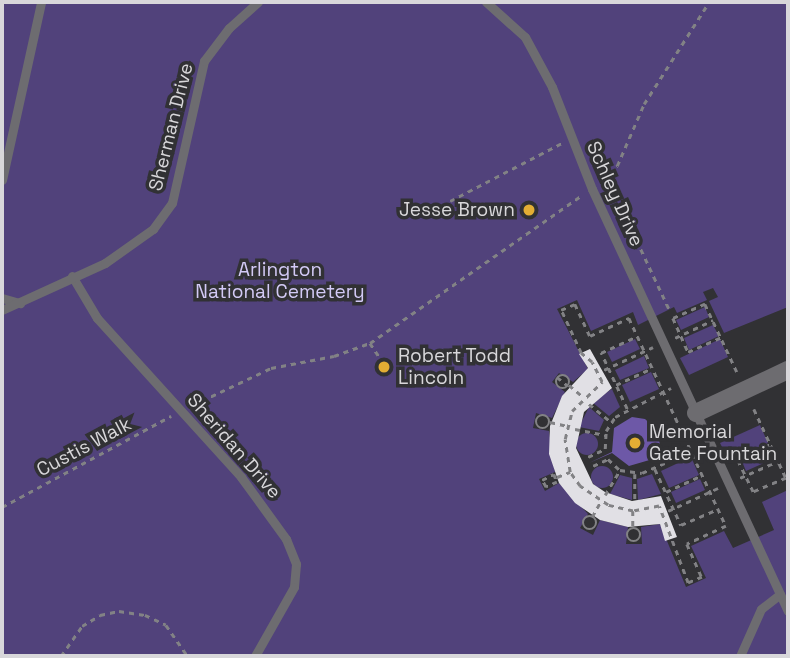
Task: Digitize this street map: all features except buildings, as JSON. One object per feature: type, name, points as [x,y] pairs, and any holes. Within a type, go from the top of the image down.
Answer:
[{"type":"street","points":[[696,413],[788,370]]},
{"type":"lane","points":[[2,175],[41,2]]},
{"type":"lane","name":"Sherman Drive","points":[[2,310],[125,251],[153,229],[172,203],[204,61],[229,28],[258,2]]},
{"type":"lane","name":"Schley Drive","points":[[486,2],[525,37],[536,56],[788,611]]},
{"type":"lane","name":"Sheridan Drive","points":[[72,276],[97,318],[261,501],[295,560],[295,582],[286,607],[255,656]]},
{"type":"lane","points":[[2,298],[21,303]]},
{"type":"lane","points":[[740,656],[761,609],[780,594]]},
{"type":"path","points":[[600,183],[620,161],[650,93],[699,24],[709,2]]},
{"type":"path","points":[[450,201],[564,143]]},
{"type":"path","points":[[607,177],[669,309]]},
{"type":"path","points":[[191,405],[271,368],[334,356],[370,343],[584,193]]},
{"type":"path","points":[[575,304],[590,335],[629,318],[644,351],[726,526],[687,544],[702,576],[688,583],[659,506],[633,511],[601,501],[570,472],[567,426],[582,396],[602,382],[592,362],[581,353],[561,310],[575,304]]},
{"type":"path","points":[[722,337],[688,352],[673,318],[705,304],[722,337],[737,372]]},
{"type":"path","points":[[672,339],[713,320]]},
{"type":"path","points":[[627,409],[606,369],[601,353],[638,336]]},
{"type":"path","points":[[370,343],[382,361]]},
{"type":"path","points":[[606,369],[653,347]]},
{"type":"path","points":[[616,385],[652,368]]},
{"type":"path","points":[[557,377],[582,396]]},
{"type":"path","points":[[588,457],[606,449],[605,435],[611,422],[627,409],[671,388]]},
{"type":"path","points":[[589,404],[611,422]]},
{"type":"path","points":[[754,409],[786,478],[753,492],[737,459],[770,444]]},
{"type":"path","name":"Custis Walk","points":[[2,508],[180,411]]},
{"type":"path","points":[[536,421],[567,426]]},
{"type":"path","points":[[575,429],[605,435]]},
{"type":"path","points":[[593,466],[608,459],[620,470],[635,474],[699,448]]},
{"type":"path","points":[[737,480],[778,461]]},
{"type":"path","points":[[654,468],[681,526],[718,509]]},
{"type":"path","points":[[606,495],[620,470]]},
{"type":"path","points":[[556,478],[570,472]]},
{"type":"path","points":[[635,474],[635,501]]},
{"type":"path","points":[[666,492],[702,475]]},
{"type":"path","points":[[668,511],[718,488]]},
{"type":"path","points":[[587,529],[601,501]]},
{"type":"path","points":[[633,511],[634,541]]},
{"type":"path","points":[[61,656],[72,637],[90,620],[125,611],[166,625],[188,656]]},
{"type":"green space","name":"Arlington National Cemetery","points":[[2,2],[788,2],[788,307],[724,333],[709,301],[718,297],[713,288],[703,292],[707,300],[677,313],[674,307],[638,325],[633,312],[591,331],[577,300],[557,309],[588,369],[573,382],[559,373],[552,382],[565,392],[552,418],[536,413],[533,428],[549,431],[555,472],[539,479],[545,491],[559,483],[588,514],[580,528],[593,535],[600,520],[628,527],[626,544],[642,544],[641,527],[660,524],[686,587],[706,578],[691,546],[724,531],[733,548],[774,530],[762,502],[788,490],[788,656],[2,656]]},
{"type":"green space","points":[[705,307],[709,317],[681,330],[676,320]]},
{"type":"green space","points":[[713,325],[719,336],[689,350],[684,338]]},
{"type":"green space","points":[[635,339],[640,349],[612,362],[607,352]]},
{"type":"green space","points":[[720,339],[728,357],[689,375],[680,358]]},
{"type":"green space","points":[[644,356],[649,368],[620,380],[615,370]]},
{"type":"green space","points":[[651,372],[659,389],[630,402],[622,385]]},
{"type":"green space","points":[[612,389],[620,407],[609,416],[592,402]]},
{"type":"green space","points":[[589,407],[604,420],[599,431],[579,427]]},
{"type":"green space","points":[[760,425],[768,443],[729,461],[720,443]]},
{"type":"green space","points":[[587,433],[595,436],[598,444],[595,452],[587,455],[579,452],[576,444],[579,436]]},
{"type":"green space","points":[[769,446],[775,458],[746,471],[741,459]]},
{"type":"green space","points":[[691,457],[699,475],[669,488],[661,471]]},
{"type":"green space","points":[[602,466],[610,469],[613,477],[610,485],[602,488],[594,485],[591,477],[594,469]]},
{"type":"green space","points":[[652,474],[661,494],[638,500],[637,479]]},
{"type":"green space","points":[[620,475],[632,478],[632,500],[610,494]]},
{"type":"green space","points":[[700,479],[705,490],[676,503],[671,492]]},
{"type":"shaded area","name":"Memorial Gate Fountain","points":[[632,417],[645,419],[657,430],[660,445],[653,459],[629,466],[612,453],[589,463],[612,452],[614,428]]},
{"type":"place","name":"Jesse Brown","points":[[529,210]]},
{"type":"place","name":"Robert Todd Lincoln","points":[[384,367]]},
{"type":"place","name":"Memorial Gate Fountain","points":[[635,443]]}]
